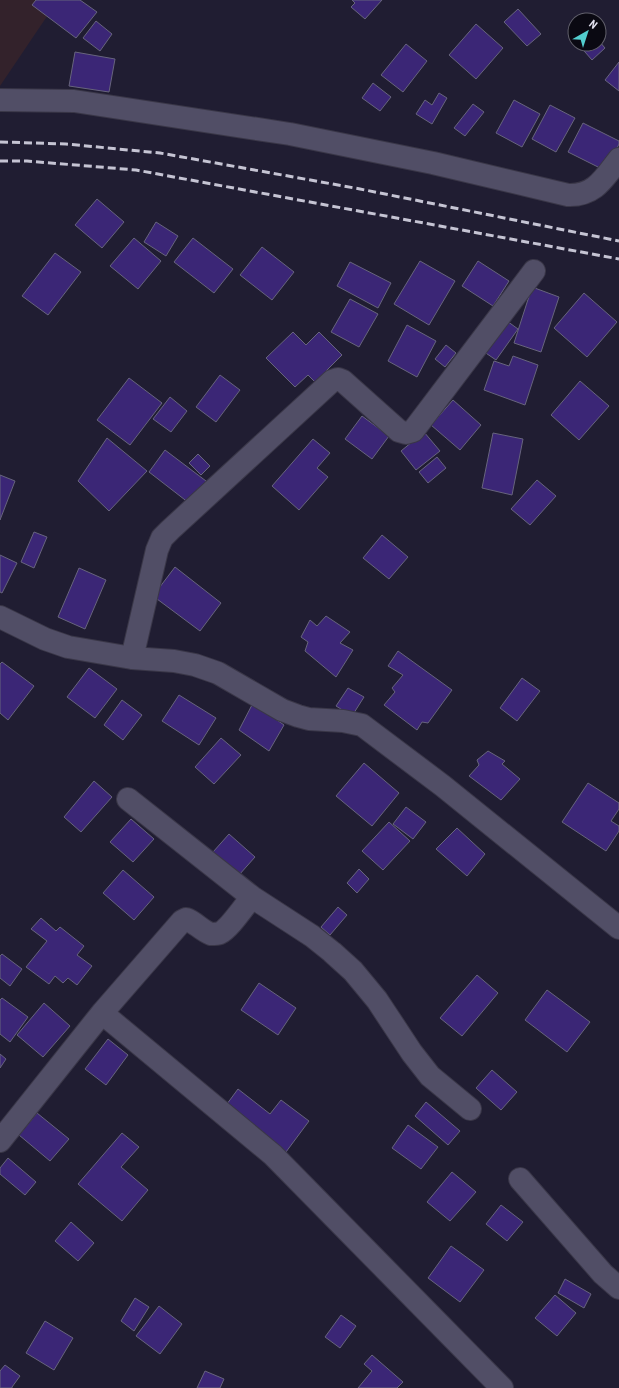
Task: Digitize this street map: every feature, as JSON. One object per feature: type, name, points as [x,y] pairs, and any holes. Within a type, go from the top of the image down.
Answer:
[{"type":"street","points":[[0,100],[74,101],[290,134],[433,163],[568,194],[583,194],[591,191],[597,186],[619,159]]},
{"type":"street","points":[[132,658],[157,550],[162,538],[170,530],[332,381],[338,379],[343,381],[399,431],[406,433],[413,431],[534,271]]},
{"type":"street","points":[[0,617],[45,639],[68,647],[132,658],[174,661],[195,665],[218,673],[282,710],[294,715],[309,719],[343,721],[362,725],[443,786],[619,928]]},
{"type":"street","points":[[128,799],[252,897],[312,936],[353,971],[377,1000],[412,1053],[430,1076],[470,1109]]},
{"type":"street","points":[[0,1142],[102,1013],[182,921],[186,919],[191,921],[210,934],[221,933],[252,897]]},
{"type":"street","points":[[102,1013],[273,1155],[502,1388]]},
{"type":"street","points":[[520,1179],[603,1274],[619,1288]]},
{"type":"shaded area","points":[[0,0],[58,0],[0,86]]},
{"type":"building","points":[[36,0],[80,0],[97,12],[76,38],[32,5]]},
{"type":"building","points":[[352,0],[382,0],[365,19],[351,7],[355,3]]},
{"type":"building","points":[[518,9],[541,34],[527,46],[504,22]]},
{"type":"building","points":[[96,21],[112,34],[100,51],[83,38]]},
{"type":"building","points":[[476,24],[503,48],[476,79],[449,55]]},
{"type":"building","points":[[406,44],[427,61],[403,92],[381,75]]},
{"type":"building","points":[[75,52],[115,59],[109,92],[69,86]]},
{"type":"building","points":[[585,52],[601,52],[592,60]]},
{"type":"building","points":[[619,62],[619,91],[605,80]]},
{"type":"building","points":[[373,83],[391,97],[380,111],[362,98]]},
{"type":"building","points":[[439,93],[447,98],[432,124],[416,114],[425,100],[432,105]]},
{"type":"building","points":[[514,100],[540,114],[522,147],[496,133]]},
{"type":"building","points":[[473,104],[484,112],[465,136],[454,128]]},
{"type":"building","points":[[550,105],[575,118],[556,152],[532,139]]},
{"type":"building","points":[[583,123],[619,141],[606,171],[568,152]]},
{"type":"building","points":[[97,199],[124,222],[102,248],[75,225]]},
{"type":"building","points":[[156,222],[178,236],[166,256],[144,242]]},
{"type":"building","points":[[134,238],[161,261],[138,289],[110,266]]},
{"type":"building","points":[[193,238],[233,269],[214,293],[174,262]]},
{"type":"building","points":[[262,247],[294,272],[272,300],[240,275]]},
{"type":"building","points":[[55,253],[81,272],[48,315],[22,296]]},
{"type":"building","points":[[420,261],[455,281],[429,325],[394,304]]},
{"type":"building","points":[[478,261],[509,281],[493,306],[462,286]]},
{"type":"building","points":[[350,262],[391,283],[378,308],[337,286]]},
{"type":"building","points":[[532,287],[559,297],[541,352],[514,343]]},
{"type":"building","points":[[584,293],[617,322],[587,357],[554,328]]},
{"type":"building","points":[[350,299],[378,314],[359,347],[331,332]]},
{"type":"building","points":[[500,316],[518,329],[496,360],[477,347]]},
{"type":"building","points":[[407,325],[436,341],[417,377],[388,361]]},
{"type":"building","points":[[293,332],[306,345],[319,332],[342,355],[315,382],[308,375],[295,387],[266,358]]},
{"type":"building","points":[[446,345],[456,353],[445,367],[435,359]]},
{"type":"building","points":[[513,356],[538,365],[525,405],[484,390],[494,361],[509,366]]},
{"type":"building","points":[[220,375],[240,390],[216,422],[196,407]]},
{"type":"building","points":[[129,378],[162,403],[130,445],[97,420]]},
{"type":"building","points":[[580,381],[609,406],[579,440],[551,415]]},
{"type":"building","points":[[170,397],[187,411],[171,432],[153,419]]},
{"type":"building","points":[[453,400],[481,425],[460,450],[431,425]]},
{"type":"building","points":[[362,416],[389,436],[372,459],[345,439]]},
{"type":"building","points":[[424,432],[440,451],[416,470],[401,451]]},
{"type":"building","points":[[493,433],[523,439],[512,495],[482,488]]},
{"type":"building","points":[[107,438],[147,471],[109,511],[78,481]]},
{"type":"building","points":[[313,439],[330,453],[317,468],[328,477],[299,510],[272,486]]},
{"type":"building","points":[[165,450],[206,481],[189,503],[149,472]]},
{"type":"building","points":[[198,454],[210,466],[201,475],[189,463]]},
{"type":"building","points":[[437,457],[446,468],[428,483],[419,472]]},
{"type":"building","points":[[0,475],[15,481],[0,520]]},
{"type":"building","points":[[537,480],[556,496],[530,525],[511,509]]},
{"type":"building","points":[[34,532],[47,537],[34,568],[21,562]]},
{"type":"building","points":[[382,535],[408,557],[389,579],[363,558]]},
{"type":"building","points":[[0,555],[17,563],[2,593],[0,592]]},
{"type":"building","points":[[175,567],[221,603],[200,631],[153,596]]},
{"type":"building","points":[[79,568],[106,580],[85,629],[58,617]]},
{"type":"building","points":[[326,616],[350,632],[340,643],[353,650],[336,677],[305,651],[308,642],[301,637],[310,620],[317,626]]},
{"type":"building","points":[[398,651],[452,690],[428,723],[422,722],[417,730],[384,705],[395,692],[392,688],[403,675],[388,666]]},
{"type":"building","points":[[2,662],[34,686],[8,720],[0,713],[0,664]]},
{"type":"building","points":[[89,668],[117,689],[95,718],[67,697]]},
{"type":"building","points":[[522,678],[540,691],[517,721],[500,708]]},
{"type":"building","points":[[348,688],[364,697],[352,716],[336,706]]},
{"type":"building","points":[[179,695],[216,718],[199,745],[162,721]]},
{"type":"building","points":[[122,700],[142,715],[123,740],[104,725]]},
{"type":"building","points":[[253,703],[284,725],[269,751],[239,730]]},
{"type":"building","points":[[221,738],[241,755],[214,784],[195,767]]},
{"type":"building","points":[[488,751],[505,761],[502,764],[520,779],[501,800],[469,776],[479,765],[477,760]]},
{"type":"building","points":[[364,763],[399,793],[372,826],[336,796]]},
{"type":"building","points":[[94,781],[112,797],[81,832],[64,817]]},
{"type":"building","points":[[588,783],[619,803],[619,809],[611,821],[619,826],[619,831],[606,851],[562,822]]},
{"type":"building","points":[[406,807],[426,822],[413,839],[393,824]]},
{"type":"building","points":[[131,819],[154,839],[133,862],[110,842]]},
{"type":"building","points":[[389,822],[410,841],[383,870],[362,851]]},
{"type":"building","points":[[457,828],[485,854],[467,876],[436,849]]},
{"type":"building","points":[[229,834],[255,857],[239,875],[213,852]]},
{"type":"building","points":[[359,869],[369,879],[357,893],[347,883]]},
{"type":"building","points":[[123,870],[154,897],[134,920],[103,893]]},
{"type":"building","points":[[338,907],[347,915],[330,935],[321,927]]},
{"type":"building","points":[[41,918],[56,931],[60,927],[84,946],[77,955],[92,966],[77,985],[68,978],[63,983],[55,976],[49,984],[26,967],[47,941],[31,929]]},
{"type":"building","points":[[2,954],[22,969],[10,986],[0,978],[0,956]]},
{"type":"building","points":[[477,975],[498,993],[462,1036],[440,1018]]},
{"type":"building","points":[[259,983],[296,1008],[278,1035],[241,1010]]},
{"type":"building","points":[[547,990],[590,1022],[567,1052],[525,1020]]},
{"type":"building","points":[[2,998],[28,1017],[10,1042],[0,1034],[0,1000]]},
{"type":"building","points":[[44,1003],[70,1026],[43,1057],[17,1035]]},
{"type":"building","points":[[108,1039],[128,1055],[106,1085],[85,1069]]},
{"type":"building","points":[[0,1054],[6,1059],[0,1068]]},
{"type":"building","points":[[492,1070],[517,1092],[501,1110],[476,1088]]},
{"type":"building","points":[[238,1089],[270,1114],[281,1100],[309,1121],[283,1156],[224,1108]]},
{"type":"building","points":[[426,1102],[460,1131],[448,1145],[415,1116]]},
{"type":"building","points":[[37,1113],[69,1139],[50,1161],[19,1135]]},
{"type":"building","points":[[408,1125],[438,1147],[421,1169],[392,1148]]},
{"type":"building","points":[[122,1133],[139,1147],[121,1167],[148,1190],[122,1221],[78,1184]]},
{"type":"building","points":[[8,1158],[36,1182],[25,1195],[0,1174],[0,1168]]},
{"type":"building","points":[[452,1172],[476,1192],[450,1221],[427,1202]]},
{"type":"building","points":[[501,1205],[523,1222],[507,1241],[486,1224]]},
{"type":"building","points":[[71,1222],[94,1243],[78,1261],[55,1241]]},
{"type":"building","points":[[451,1246],[484,1270],[460,1302],[428,1278]]},
{"type":"building","points":[[565,1279],[591,1294],[584,1308],[558,1293]]},
{"type":"building","points":[[555,1295],[576,1313],[557,1336],[535,1318]]},
{"type":"building","points":[[135,1298],[149,1307],[134,1331],[121,1321]]},
{"type":"building","points":[[159,1306],[182,1324],[160,1354],[136,1336]]},
{"type":"building","points":[[341,1315],[356,1326],[340,1348],[325,1337]]},
{"type":"building","points":[[45,1321],[73,1338],[54,1370],[26,1353]]},
{"type":"building","points":[[372,1355],[403,1382],[397,1388],[358,1388],[372,1371],[364,1364]]},
{"type":"building","points":[[5,1365],[20,1376],[12,1388],[0,1388],[0,1371]]},
{"type":"building","points":[[205,1371],[224,1379],[220,1388],[197,1388]]},
{"type":"railway","points":[[0,142],[66,144],[160,153],[360,189],[619,241]]},
{"type":"railway","points":[[0,161],[27,161],[136,170],[619,259]]}]
